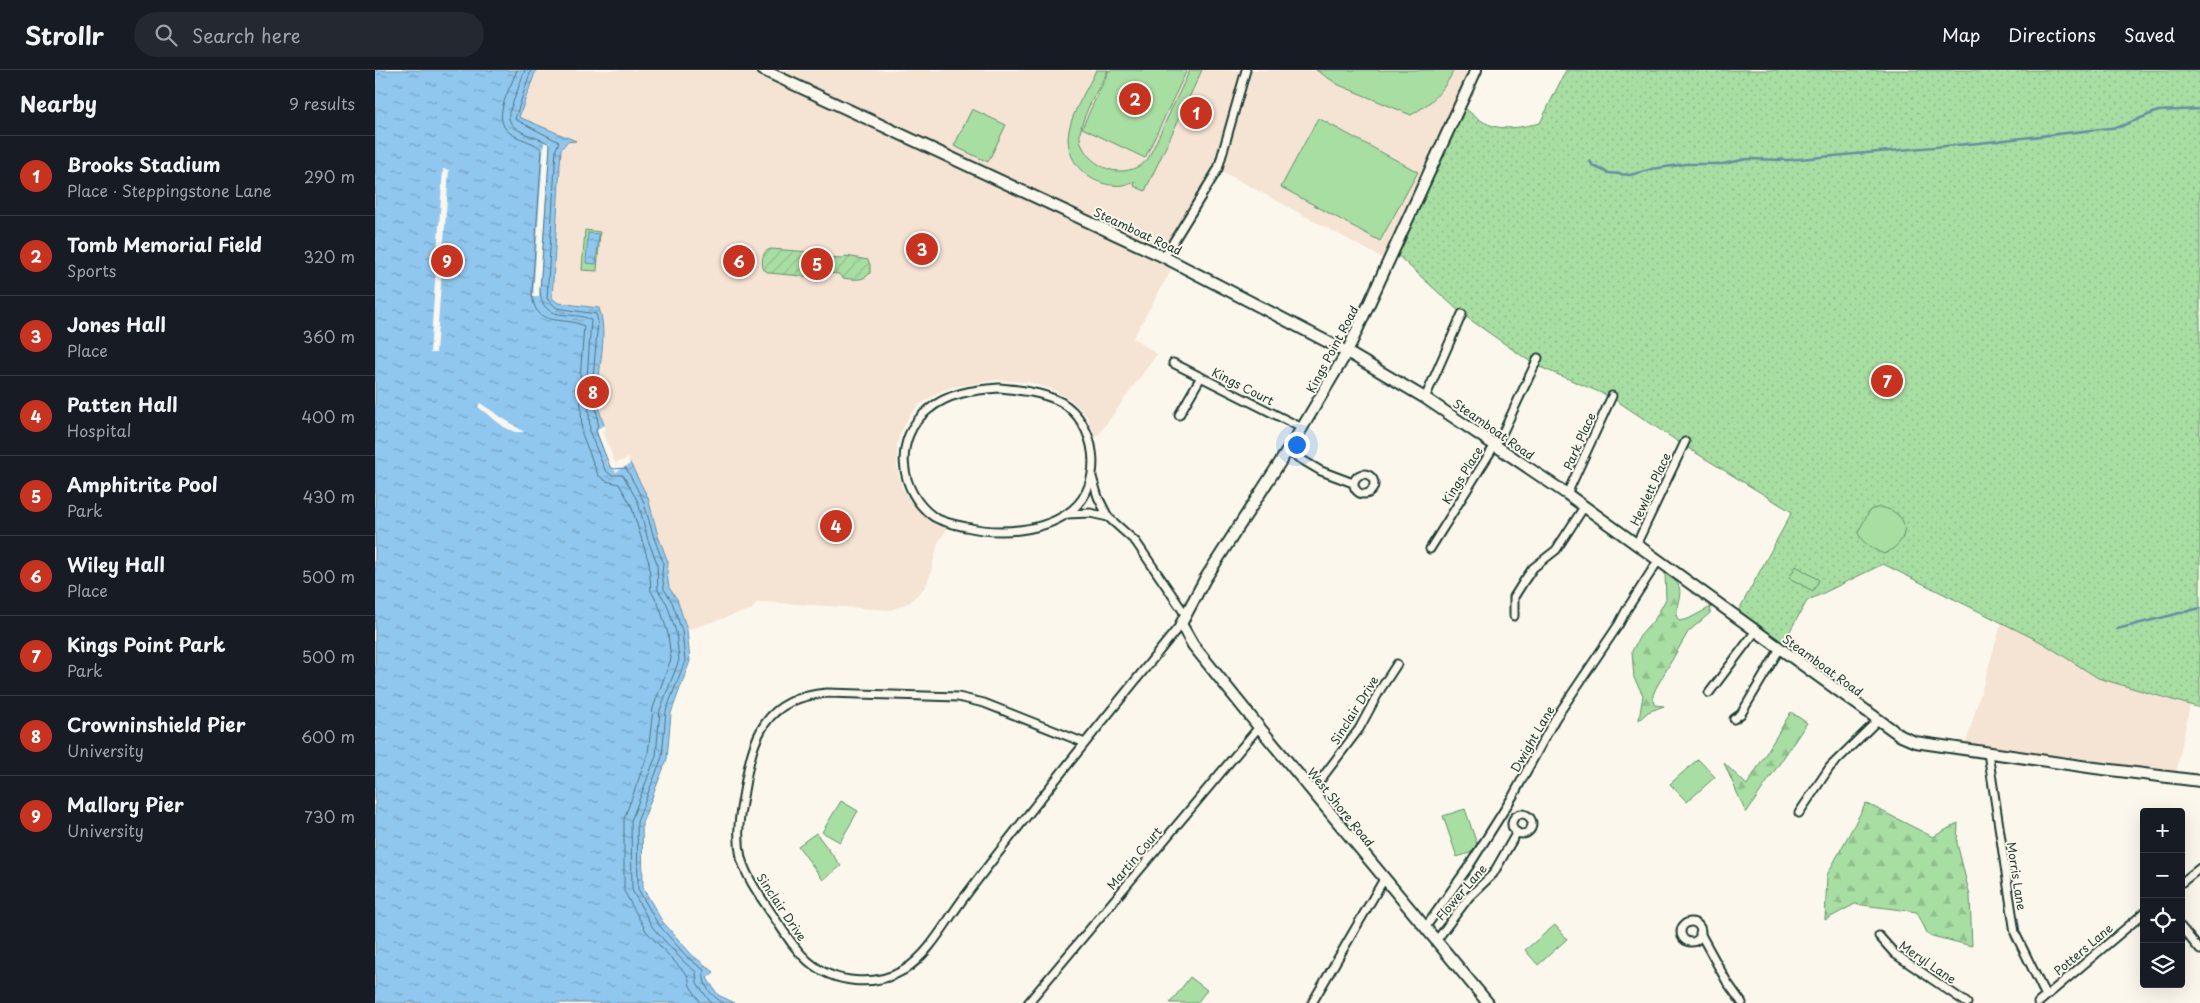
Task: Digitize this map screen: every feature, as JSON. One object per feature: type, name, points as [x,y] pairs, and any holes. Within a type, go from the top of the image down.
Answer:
[{"type":"street","name":"Steamboat Road","points":[[763,70],[1164,257],[1347,352],[1425,398],[1495,444],[1901,736],[1915,742],[1987,753],[2200,781]]},
{"type":"street","points":[[1164,257],[1218,169],[1246,70]]},
{"type":"street","name":"Kings Point Road","points":[[1183,619],[1347,352],[1476,70]]},
{"type":"street","points":[[1425,398],[1463,314]]},
{"type":"street","name":"Kings Place","points":[[1430,549],[1495,444],[1538,358]]},
{"type":"street","name":"Kings Court","points":[[1173,363],[1302,428]]},
{"type":"street","points":[[1179,415],[1201,377]]},
{"type":"street","points":[[1092,477],[1074,508],[1045,524],[1005,530],[967,528],[935,517],[921,505],[912,492],[904,469],[904,449],[916,420],[939,402],[969,391],[999,388],[1041,394],[1066,406],[1081,420],[1088,434],[1092,449],[1092,477],[1098,497],[1108,517],[1136,542],[1183,619]]},
{"type":"street","name":"Park Place","points":[[1567,494],[1612,396]]},
{"type":"street","name":"Hewlett Place","points":[[1636,545],[1685,442]]},
{"type":"street","points":[[1287,451],[1326,473],[1353,483]]},
{"type":"street","points":[[1514,616],[1514,597],[1520,587],[1533,568],[1556,550],[1584,507]]},
{"type":"street","points":[[1066,514],[1090,513],[1108,517]]},
{"type":"street","name":"Dwight Lane","points":[[1425,928],[1469,866],[1513,796],[1555,720],[1619,624],[1658,561]]},
{"type":"street","name":"West Shore Road","points":[[1183,619],[1193,645],[1488,1003]]},
{"type":"street","name":"Sinclair Drive","points":[[1085,743],[984,703],[958,697],[827,693],[811,694],[794,700],[779,708],[768,720],[755,740],[749,758],[738,820],[739,846],[746,872],[753,887],[792,943],[810,963],[833,976],[849,980],[885,978],[904,970],[929,946],[999,851],[1085,743],[1183,619]]},
{"type":"street","points":[[1709,692],[1755,632]]},
{"type":"street","points":[[1734,719],[1741,714],[1779,650]]},
{"type":"street","name":"Sinclair Drive","points":[[1312,791],[1359,729],[1380,690],[1397,664]]},
{"type":"street","points":[[1799,813],[1830,767],[1878,720]]},
{"type":"street","name":"Martin Court","points":[[1028,1003],[1259,727]]},
{"type":"street","name":"Morris Lane","points":[[1987,753],[2015,933],[2046,996]]},
{"type":"street","name":"Flower Lane","points":[[1436,941],[1469,897],[1493,874],[1517,832]]},
{"type":"street","points":[[2185,880],[2200,868]]},
{"type":"street","points":[[1312,1003],[1384,879]]},
{"type":"street","name":"Potters Lane","points":[[2038,1003],[2140,916]]},
{"type":"street","points":[[2185,932],[2200,950]]},
{"type":"street","points":[[1700,933],[1727,982],[1742,1003]]},
{"type":"street","name":"Meryl Lane","points":[[1879,936],[1895,954],[1967,1003]]},
{"type":"shaded area","points":[[536,70],[1476,70],[1390,262],[1218,169],[1164,257],[1171,270],[1133,338],[1157,354],[1096,438],[1087,416],[1071,400],[1052,389],[1028,382],[996,380],[953,387],[939,392],[919,405],[910,414],[897,445],[897,469],[902,487],[912,504],[924,517],[947,529],[938,543],[925,587],[910,602],[891,610],[756,603],[752,609],[687,630],[677,599],[669,588],[668,562],[629,461],[614,465],[449,161],[526,102]]},
{"type":"shaded area","points":[[2002,622],[2043,643],[2098,678],[2190,705],[2175,778],[1964,749]]},
{"type":"green space","points":[[1096,70],[1108,70],[1084,117],[1080,140],[1087,154],[1099,165],[1121,171],[1136,168],[1148,159],[1190,70],[1202,70],[1145,191],[1134,186],[1135,182],[1109,185],[1096,181],[1085,174],[1077,165],[1071,153],[1068,140],[1072,119]]},
{"type":"green space","points":[[1109,70],[1187,70],[1145,158],[1082,128]]},
{"type":"green space","points":[[1316,70],[1454,70],[1436,96],[1411,115],[1339,85]]},
{"type":"green space","points":[[1566,70],[2200,70],[2200,708],[2098,678],[2043,643],[1883,564],[1807,601],[1779,650],[1735,617],[1792,512],[1683,445],[1611,397],[1535,365],[1462,314],[1394,252],[1461,104],[1480,120],[1498,127],[1507,128],[1540,123]]},
{"type":"green space","points":[[972,109],[1006,125],[988,162],[954,146]]},
{"type":"green space","points":[[1318,118],[1418,172],[1380,241],[1281,187]]},
{"type":"green space","points":[[585,230],[600,232],[597,271],[582,270]]},
{"type":"green space","points":[[771,249],[824,253],[829,258],[841,259],[846,256],[868,260],[870,273],[864,278],[857,279],[842,278],[839,274],[828,273],[823,278],[769,273],[763,269],[762,260],[765,252]]},
{"type":"green space","points":[[1880,507],[1891,510],[1898,515],[1903,521],[1905,528],[1900,542],[1884,554],[1865,543],[1858,532],[1870,510]]},
{"type":"green space","points":[[1796,566],[1819,580],[1813,591],[1789,578]]},
{"type":"green space","points":[[1665,573],[1679,587],[1676,615],[1679,621],[1688,619],[1711,607],[1710,613],[1688,632],[1656,688],[1653,695],[1654,705],[1664,706],[1648,712],[1639,720],[1643,695],[1634,678],[1632,651],[1640,636],[1655,619],[1666,599]]},
{"type":"green space","points":[[1791,712],[1807,723],[1746,813],[1724,763],[1747,785]]},
{"type":"green space","points":[[1698,759],[1715,777],[1687,802],[1670,784]]},
{"type":"green space","points":[[841,801],[858,811],[840,842],[822,832]]},
{"type":"green space","points":[[1866,803],[1933,837],[1958,823],[1957,843],[1970,896],[1972,946],[1928,935],[1917,912],[1855,904],[1825,920],[1827,875]]},
{"type":"green space","points":[[1465,809],[1479,850],[1457,857],[1443,816]]},
{"type":"green space","points":[[816,833],[841,866],[823,880],[798,846]]},
{"type":"green space","points":[[1555,925],[1567,939],[1538,965],[1525,950]]},
{"type":"green space","points":[[1190,977],[1207,990],[1197,1003],[1170,1003]]},
{"type":"water","points":[[375,70],[536,70],[519,117],[576,141],[567,142],[561,149],[552,298],[558,303],[599,308],[603,337],[598,398],[605,427],[601,429],[614,464],[629,461],[648,498],[658,536],[668,562],[669,588],[677,599],[687,630],[690,661],[671,713],[667,759],[642,823],[643,888],[662,921],[692,955],[714,972],[707,978],[718,995],[735,1003],[375,1003]]},
{"type":"water","points":[[588,233],[599,234],[596,264],[586,263]]},
{"type":"pier","points":[[544,142],[550,143],[539,297],[533,297]]},
{"type":"pier","points":[[443,169],[449,170],[436,353],[430,353]]},
{"type":"pier","points":[[480,403],[524,432],[515,432],[504,427],[478,407]]},
{"type":"pier","points":[[605,425],[606,429],[603,431],[615,463],[629,458],[630,464],[616,472],[608,465],[598,435],[597,429]]},
{"type":"waterway","points":[[1590,161],[1593,166],[1609,173],[1630,175],[1652,169],[1686,164],[1723,164],[1747,159],[1788,160],[1979,143],[2119,127],[2158,111],[2200,109]]},
{"type":"waterway","points":[[2117,629],[2200,608]]},
{"type":"place","name":"Tomb Memorial Field","points":[[1135,99]]},
{"type":"place","name":"Brooks Stadium","points":[[1196,113]]},
{"type":"place","name":"Jones Hall","points":[[922,249]]},
{"type":"place","name":"Mallory Pier","points":[[447,261]]},
{"type":"place","name":"Wiley Hall","points":[[739,261]]},
{"type":"place","name":"Amphitrite Pool","points":[[817,264]]},
{"type":"place","name":"Kings Point Park","points":[[1887,381]]},
{"type":"place","name":"Crowninshield Pier","points":[[593,392]]},
{"type":"place","name":"Patten Hall","points":[[836,526]]}]
